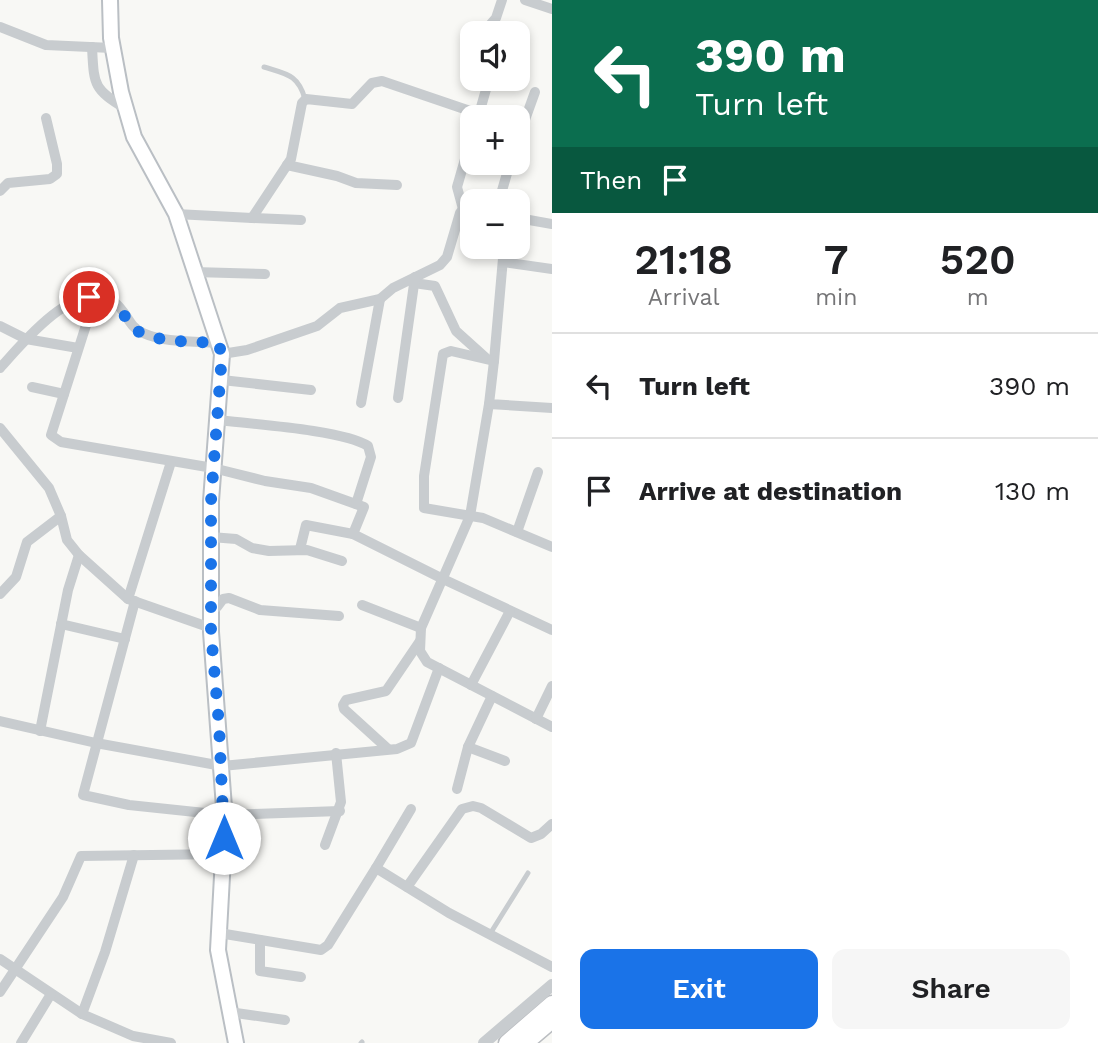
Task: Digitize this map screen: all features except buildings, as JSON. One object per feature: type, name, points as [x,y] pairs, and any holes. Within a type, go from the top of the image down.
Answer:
[{"type":"highway","points":[[507,1043],[552,1004]]},
{"type":"highway","points":[[525,1043],[552,1020]]},
{"type":"main road","points":[[110,0],[112,48],[134,137],[176,214],[220,349],[222,380],[213,468],[211,537],[211,628],[224,815],[218,950],[236,1043]]},
{"type":"street","points":[[493,21],[502,0]]},
{"type":"street","points":[[525,0],[552,9]]},
{"type":"street","points":[[0,27],[46,46],[112,48]]},
{"type":"street","points":[[92,47],[93,78],[96,86],[108,98],[126,109]]},
{"type":"street","points":[[252,218],[295,148],[302,103],[305,99],[352,104],[372,83],[382,81],[460,109]]},
{"type":"street","points":[[530,106],[535,92]]},
{"type":"street","points":[[0,191],[8,183],[50,179],[57,174],[46,118]]},
{"type":"street","points":[[287,165],[356,183],[397,184]]},
{"type":"street","points":[[460,175],[457,187],[460,193]]},
{"type":"street","points":[[176,214],[301,220]]},
{"type":"street","points":[[530,220],[552,224]]},
{"type":"street","points":[[0,368],[26,339],[59,309],[89,297],[112,301],[123,310],[133,328],[141,333],[220,349],[247,350],[317,326],[340,307],[380,299],[393,288],[414,280],[440,265],[447,257],[460,228]]},
{"type":"street","points":[[388,749],[344,709],[343,705],[346,700],[388,689],[421,634],[470,516],[489,404],[490,360],[503,259]]},
{"type":"street","points":[[503,262],[552,270]]},
{"type":"street","points":[[194,272],[265,274]]},
{"type":"street","points":[[414,280],[435,286],[456,331],[490,360]]},
{"type":"street","points":[[398,398],[414,280]]},
{"type":"street","points":[[360,403],[380,299]]},
{"type":"street","points":[[88,320],[51,435],[57,440],[311,488],[364,507],[353,534]]},
{"type":"street","points":[[0,326],[26,339],[78,348]]},
{"type":"street","points":[[490,360],[451,351],[441,357],[424,476],[424,508],[483,518],[552,547]]},
{"type":"street","points":[[222,380],[311,390]]},
{"type":"street","points":[[32,387],[64,394]]},
{"type":"street","points":[[489,404],[552,408]]},
{"type":"street","points":[[218,420],[362,442],[368,446],[371,457],[356,504]]},
{"type":"street","points":[[0,428],[49,488],[61,516],[67,540],[79,555],[132,600],[211,628]]},
{"type":"street","points":[[171,462],[132,600],[125,639],[83,795],[128,806],[224,815],[340,811]]},
{"type":"street","points":[[517,532],[538,472]]},
{"type":"street","points":[[0,594],[16,577],[27,542],[61,516]]},
{"type":"street","points":[[300,549],[306,525],[353,534],[552,630]]},
{"type":"street","points":[[211,537],[236,539],[252,548],[269,551],[300,549],[342,561]]},
{"type":"street","points":[[40,731],[68,590],[79,555]]},
{"type":"street","points":[[211,608],[218,606],[224,598],[229,598],[260,610],[339,616]]},
{"type":"street","points":[[362,605],[421,634]]},
{"type":"street","points":[[471,685],[510,611]]},
{"type":"street","points":[[61,624],[125,639]]},
{"type":"street","points":[[421,634],[420,651],[423,659],[552,727]]},
{"type":"street","points":[[0,722],[222,766],[388,749],[411,743],[439,668]]},
{"type":"street","points":[[536,719],[552,685]]},
{"type":"street","points":[[457,789],[468,747],[492,696]]},
{"type":"street","points":[[468,747],[505,761]]},
{"type":"street","points":[[325,845],[340,811],[342,791],[337,753]]},
{"type":"street","points":[[407,887],[461,809],[473,806],[481,808],[527,837],[536,837],[552,824]]},
{"type":"street","points":[[219,933],[321,950],[325,948],[411,810]]},
{"type":"street","points":[[0,992],[63,897],[81,856],[223,854]]},
{"type":"street","points":[[82,1014],[105,953],[134,855]]},
{"type":"street","points":[[376,868],[552,967]]},
{"type":"street","points":[[260,940],[260,971],[301,977]]},
{"type":"street","points":[[0,959],[82,1014],[132,1040],[171,1043]]},
{"type":"street","points":[[484,1043],[552,985]]},
{"type":"street","points":[[21,1043],[51,994]]},
{"type":"street","points":[[229,1012],[285,1020]]},
{"type":"lane","points":[[264,67],[290,75],[301,85],[305,99]]},
{"type":"lane","points":[[490,934],[528,873]]},
{"type":"route","points":[[89,297],[112,301],[123,310],[133,328],[141,333],[159,338],[218,343],[222,354],[211,501],[211,632],[219,725],[224,838]]}]
